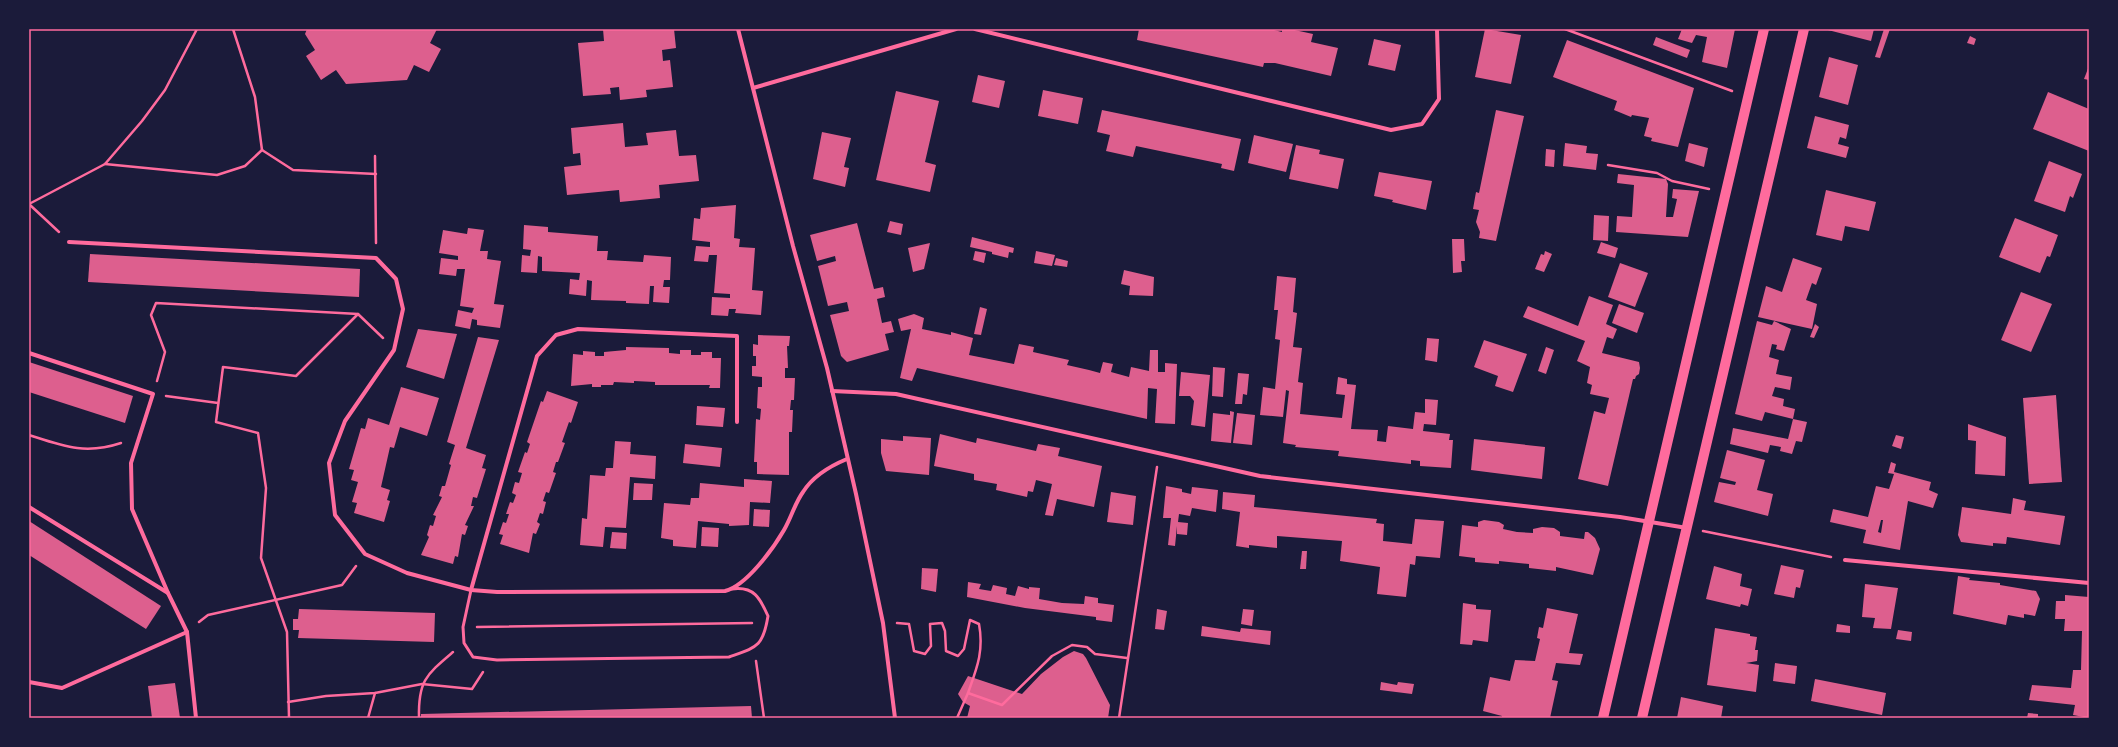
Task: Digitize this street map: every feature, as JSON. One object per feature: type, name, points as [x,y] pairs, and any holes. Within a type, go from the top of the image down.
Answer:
[{"type":"main road","points":[[1603,718],[1764,29]]},
{"type":"main road","points":[[1642,718],[1804,29]]},
{"type":"street","points":[[738,29],[793,246],[827,368],[883,623],[895,718]]},
{"type":"street","points":[[753,88],[956,29]]},
{"type":"street","points":[[975,29],[1391,130],[1422,124],[1439,99],[1437,29]]},
{"type":"street","points":[[69,242],[376,258],[396,279],[403,309],[394,350],[345,421],[328,463],[335,515],[365,554],[408,573],[471,590],[497,592],[718,591],[732,589],[754,570],[784,531],[803,492],[820,474],[834,464],[847,459]]},
{"type":"street","points":[[471,590],[536,356],[556,335],[578,329],[737,336],[737,422]]},
{"type":"street","points":[[29,353],[153,394],[132,463],[132,509],[168,593],[187,632],[196,718]]},
{"type":"street","points":[[832,391],[896,394],[1260,476],[1649,521],[1687,528]]},
{"type":"street","points":[[29,507],[168,593]]},
{"type":"street","points":[[1845,560],[2089,584]]},
{"type":"street","points":[[29,682],[62,688],[187,632]]},
{"type":"lane","points":[[471,590],[463,627],[464,643],[473,657],[490,660],[729,657],[754,649],[766,634],[768,616],[754,592],[742,588],[732,589]]},
{"type":"path","points":[[69,242],[30,205],[105,164],[142,121],[165,90],[197,29]]},
{"type":"path","points":[[233,29],[255,97],[262,150]]},
{"type":"path","points":[[1565,29],[1748,97]]},
{"type":"path","points":[[105,164],[217,175],[245,166],[262,150]]},
{"type":"path","points":[[262,150],[294,170],[376,174]]},
{"type":"path","points":[[375,156],[376,258]]},
{"type":"path","points":[[1608,166],[1657,173],[1672,181],[1726,192]]},
{"type":"path","points":[[218,403],[153,394],[165,352],[151,315],[156,303],[358,314],[394,350]]},
{"type":"path","points":[[288,718],[287,632],[274,600],[261,558],[266,488],[258,433],[216,422],[223,367],[296,376],[358,314]]},
{"type":"path","points":[[29,435],[70,449],[104,449],[140,437]]},
{"type":"path","points":[[1119,718],[1159,454]]},
{"type":"path","points":[[1687,528],[1845,560]]},
{"type":"path","points":[[187,632],[208,615],[342,585],[365,554]]},
{"type":"path","points":[[883,623],[910,624],[914,651],[926,654],[931,646],[930,624],[942,623],[945,631],[946,651],[958,656],[964,649],[970,620],[979,624],[982,640],[980,660],[957,718]]},
{"type":"path","points":[[463,627],[767,622]]},
{"type":"path","points":[[419,718],[418,700],[422,684],[439,664],[464,643]]},
{"type":"path","points":[[968,693],[1002,705],[1052,656],[1072,645],[1087,647],[1095,654],[1127,658]]},
{"type":"path","points":[[754,649],[764,718]]},
{"type":"path","points":[[288,702],[326,696],[375,693],[422,684],[472,689],[490,660]]},
{"type":"path","points":[[368,718],[375,693]]},
{"type":"building","points":[[307,29],[437,29],[430,43],[441,49],[429,72],[414,65],[407,80],[346,84],[336,70],[321,80],[306,56],[315,50],[305,34]]},
{"type":"building","points":[[603,29],[674,29],[676,48],[662,50],[663,61],[670,60],[673,87],[646,90],[647,97],[620,100],[619,87],[610,88],[611,94],[583,96],[578,43],[604,41]]},
{"type":"building","points":[[1139,29],[1270,29],[1282,32],[1282,29],[1290,29],[1313,34],[1311,42],[1338,48],[1331,76],[1275,63],[1264,63],[1263,67],[1137,40]]},
{"type":"building","points":[[1485,29],[1521,35],[1511,84],[1475,77]]},
{"type":"building","points":[[1682,29],[1735,29],[1727,68],[1702,62],[1707,37],[1696,35],[1692,43],[1678,39]]},
{"type":"building","points":[[1824,29],[1874,29],[1871,41]]},
{"type":"building","points":[[1884,29],[1890,29],[1880,58],[1875,57]]},
{"type":"building","points":[[1970,36],[1976,39],[1974,45],[1967,43]]},
{"type":"building","points":[[1656,37],[1690,50],[1687,58],[1653,45]]},
{"type":"building","points":[[1374,39],[1401,45],[1395,71],[1368,65]]},
{"type":"building","points":[[1567,40],[1694,88],[1678,147],[1651,141],[1652,138],[1644,136],[1649,118],[1632,115],[1631,117],[1614,110],[1617,101],[1553,77]]},
{"type":"building","points":[[1829,57],[1858,65],[1848,105],[1819,97]]},
{"type":"building","points":[[2089,66],[2089,80],[2084,79]]},
{"type":"building","points":[[978,75],[1005,81],[999,108],[972,102]]},
{"type":"building","points":[[1043,90],[1083,98],[1078,124],[1038,116]]},
{"type":"building","points":[[896,91],[939,101],[925,162],[936,165],[930,192],[876,180]]},
{"type":"building","points":[[2048,92],[2089,109],[2089,151],[2033,129]]},
{"type":"building","points":[[1102,110],[1241,139],[1234,171],[1221,168],[1222,164],[1136,146],[1133,157],[1106,151],[1110,135],[1097,132]]},
{"type":"building","points":[[1496,110],[1524,116],[1496,241],[1479,238],[1480,232],[1476,222],[1479,210],[1473,209],[1476,192],[1479,193]]},
{"type":"building","points":[[1815,116],[1849,125],[1846,139],[1840,137],[1838,144],[1849,147],[1846,158],[1807,148]]},
{"type":"building","points":[[623,123],[625,147],[648,145],[646,133],[676,130],[679,156],[696,155],[699,181],[659,185],[660,198],[620,202],[619,190],[567,195],[564,167],[581,165],[580,153],[573,154],[571,128]]},
{"type":"building","points":[[822,132],[851,138],[844,167],[849,168],[845,187],[813,179]]},
{"type":"building","points":[[1254,135],[1293,144],[1286,172],[1248,163]]},
{"type":"building","points":[[1565,143],[1587,146],[1586,153],[1598,154],[1596,170],[1563,166]]},
{"type":"building","points":[[1689,143],[1708,148],[1704,167],[1685,161]]},
{"type":"building","points":[[1296,145],[1320,150],[1319,154],[1344,159],[1338,189],[1289,179]]},
{"type":"building","points":[[1546,149],[1555,150],[1554,167],[1545,166]]},
{"type":"building","points":[[2049,161],[2082,174],[2073,198],[2070,196],[2065,212],[2034,201]]},
{"type":"building","points":[[1379,172],[1432,181],[1426,210],[1374,196]]},
{"type":"building","points":[[1618,174],[1666,179],[1668,184],[1666,217],[1673,217],[1677,199],[1672,198],[1673,189],[1699,191],[1688,237],[1616,232],[1617,216],[1632,217],[1634,185],[1617,183]]},
{"type":"building","points":[[1826,190],[1876,202],[1869,231],[1845,226],[1842,241],[1816,235]]},
{"type":"building","points":[[736,205],[734,238],[740,239],[739,247],[755,248],[752,290],[763,291],[761,315],[735,313],[736,309],[729,309],[728,316],[711,315],[712,297],[730,298],[730,294],[714,293],[717,255],[709,255],[708,262],[694,261],[696,246],[710,247],[710,242],[692,240],[694,218],[700,219],[701,208]]},
{"type":"building","points":[[1594,215],[1609,216],[1608,241],[1593,240]]},
{"type":"building","points":[[2015,218],[2058,235],[2050,257],[2047,256],[2040,273],[1999,257]]},
{"type":"building","points":[[890,221],[903,224],[901,235],[887,232]]},
{"type":"building","points":[[857,223],[874,289],[883,287],[885,297],[877,299],[882,323],[891,321],[894,332],[885,334],[889,350],[847,362],[841,356],[830,315],[849,311],[847,302],[828,306],[818,266],[836,261],[835,256],[817,261],[810,235]]},
{"type":"building","points":[[524,225],[548,227],[548,232],[598,236],[597,251],[608,251],[607,260],[643,262],[644,255],[671,257],[670,280],[664,280],[663,287],[670,287],[669,303],[653,302],[654,286],[650,286],[649,304],[626,303],[626,301],[591,300],[592,281],[587,280],[586,296],[569,294],[570,279],[579,280],[580,273],[542,271],[542,257],[538,256],[537,273],[521,272],[522,255],[530,256],[531,250],[523,249]]},
{"type":"building","points":[[468,228],[484,230],[480,251],[488,251],[487,259],[501,261],[494,304],[504,305],[500,328],[477,325],[477,320],[472,319],[470,329],[455,326],[458,310],[472,313],[474,308],[460,306],[465,269],[457,269],[456,276],[439,274],[441,258],[458,260],[458,256],[439,253],[443,230],[467,234]]},
{"type":"building","points":[[972,237],[1014,248],[1013,253],[1009,252],[1008,258],[992,254],[992,252],[970,247]]},
{"type":"building","points":[[1452,239],[1464,239],[1465,261],[1461,261],[1462,272],[1453,273]]},
{"type":"building","points":[[1601,242],[1618,248],[1615,258],[1597,253]]},
{"type":"building","points":[[930,243],[924,269],[913,272],[908,248]]},
{"type":"building","points":[[975,251],[986,253],[984,263],[973,260]]},
{"type":"building","points":[[1036,251],[1055,255],[1052,266],[1034,263]]},
{"type":"building","points":[[1545,251],[1552,254],[1544,272],[1535,269],[1541,254],[1544,255]]},
{"type":"building","points":[[90,254],[360,269],[359,297],[88,282]]},
{"type":"building","points":[[1056,258],[1068,261],[1067,267],[1054,265]]},
{"type":"building","points":[[1793,258],[1822,268],[1816,285],[1812,283],[1806,300],[1817,304],[1812,329],[1758,317],[1766,286],[1782,292]]},
{"type":"building","points":[[1620,263],[1648,273],[1635,307],[1608,297]]},
{"type":"building","points":[[1124,270],[1154,277],[1153,296],[1129,295],[1130,286],[1121,284]]},
{"type":"building","points":[[1277,276],[1296,278],[1293,312],[1297,313],[1293,347],[1302,348],[1298,382],[1303,383],[1300,414],[1342,418],[1345,395],[1336,394],[1338,377],[1347,379],[1347,384],[1356,385],[1351,429],[1378,430],[1377,441],[1386,442],[1388,426],[1413,429],[1415,412],[1425,413],[1425,399],[1438,400],[1436,425],[1424,424],[1423,431],[1450,434],[1449,440],[1453,440],[1451,468],[1420,466],[1420,461],[1411,460],[1411,464],[1338,456],[1339,451],[1295,447],[1296,445],[1283,443],[1289,391],[1286,390],[1283,417],[1260,415],[1263,387],[1275,389],[1280,340],[1275,339],[1278,310],[1274,310]]},
{"type":"building","points":[[2021,292],[2052,304],[2031,352],[2001,340]]},
{"type":"building","points":[[1589,296],[1613,305],[1606,324],[1617,329],[1613,339],[1607,337],[1602,353],[1639,362],[1640,368],[1639,374],[1635,379],[1633,379],[1608,486],[1578,479],[1594,411],[1605,414],[1609,398],[1590,394],[1592,385],[1587,383],[1590,367],[1577,361],[1585,341],[1523,317],[1528,306],[1578,326]]},
{"type":"building","points":[[1619,304],[1644,313],[1637,333],[1612,323]]},
{"type":"building","points":[[980,307],[987,309],[981,335],[974,334]]},
{"type":"building","points":[[914,314],[924,318],[922,329],[951,335],[951,332],[973,338],[969,355],[1014,364],[1019,344],[1034,347],[1033,352],[1069,360],[1067,365],[1100,373],[1103,362],[1113,364],[1111,372],[1129,377],[1131,367],[1149,371],[1150,350],[1158,350],[1158,372],[1165,372],[1165,363],[1177,364],[1175,424],[1155,423],[1157,389],[1148,388],[1147,419],[917,368],[912,381],[900,378],[911,329],[901,331],[898,319]]},
{"type":"building","points":[[1757,321],[1772,325],[1774,321],[1791,329],[1784,351],[1776,349],[1777,345],[1772,344],[1769,357],[1779,360],[1776,374],[1792,377],[1790,390],[1775,387],[1772,396],[1784,399],[1783,406],[1795,409],[1793,419],[1765,412],[1762,421],[1735,414]]},
{"type":"building","points":[[1815,324],[1819,327],[1814,338],[1810,337]]},
{"type":"building","points":[[418,329],[457,334],[444,379],[406,367]]},
{"type":"building","points":[[758,335],[790,336],[789,346],[787,346],[788,368],[785,368],[785,378],[795,378],[794,400],[791,400],[790,410],[793,410],[792,432],[789,432],[789,475],[757,474],[757,462],[754,462],[756,419],[760,420],[761,409],[757,408],[758,387],[762,387],[762,377],[752,376],[752,366],[756,366],[756,356],[753,356],[753,344],[758,345]]},
{"type":"building","points":[[478,337],[499,340],[466,448],[486,455],[482,468],[486,469],[477,498],[473,497],[471,506],[474,506],[465,525],[468,526],[465,535],[462,534],[458,557],[455,556],[453,564],[421,555],[429,537],[427,535],[430,525],[433,526],[436,516],[433,515],[442,497],[439,496],[442,486],[445,486],[451,465],[449,464],[455,445],[447,442]]},
{"type":"building","points":[[1427,338],[1439,339],[1437,362],[1425,360]]},
{"type":"building","points":[[1484,340],[1527,354],[1513,392],[1495,386],[1498,376],[1474,367]]},
{"type":"building","points":[[626,347],[669,348],[669,353],[680,354],[680,350],[691,350],[691,355],[701,355],[701,352],[712,352],[712,358],[721,358],[720,388],[709,388],[710,385],[655,385],[655,382],[634,381],[634,383],[614,382],[613,385],[601,385],[601,387],[592,387],[592,384],[571,386],[573,354],[583,355],[583,351],[595,352],[595,356],[604,356],[604,352],[626,350]]},
{"type":"building","points":[[1546,347],[1554,350],[1546,374],[1538,371]]},
{"type":"building","points":[[29,362],[133,396],[125,423],[29,392]]},
{"type":"building","points":[[1213,367],[1225,368],[1223,397],[1212,396]]},
{"type":"building","points":[[1181,372],[1210,375],[1205,427],[1191,425],[1194,401],[1190,396],[1179,396]]},
{"type":"building","points":[[1238,373],[1249,374],[1247,395],[1243,394],[1242,404],[1235,404]]},
{"type":"building","points":[[401,387],[439,398],[427,436],[400,427],[394,448],[390,447],[381,487],[390,490],[387,500],[390,501],[384,522],[354,513],[357,503],[352,502],[358,482],[351,480],[354,470],[349,469],[361,428],[365,429],[368,418],[389,425]]},
{"type":"building","points":[[547,391],[578,402],[571,423],[569,422],[562,442],[565,443],[558,462],[556,462],[553,472],[556,473],[549,493],[546,492],[543,501],[546,502],[543,514],[540,513],[537,522],[540,524],[536,534],[533,533],[529,553],[500,544],[503,535],[499,534],[503,522],[506,523],[509,514],[506,514],[510,502],[513,503],[516,495],[512,493],[515,482],[519,483],[522,473],[518,472],[525,452],[527,453],[530,444],[527,442],[541,401],[543,402]]},
{"type":"building","points":[[2056,395],[2062,482],[2029,484],[2023,398]]},
{"type":"building","points":[[697,406],[725,408],[723,427],[696,425]]},
{"type":"building","points":[[1230,411],[1234,412],[1231,443],[1211,441],[1213,413],[1230,415]]},
{"type":"building","points":[[1237,413],[1255,415],[1252,445],[1233,443]]},
{"type":"building","points":[[1793,419],[1807,422],[1802,442],[1796,441],[1792,454],[1780,451],[1781,447],[1770,445],[1768,453],[1730,444],[1733,428],[1788,439]]},
{"type":"building","points":[[1968,424],[2006,437],[2005,476],[1975,474],[1976,441],[1968,440]]},
{"type":"building","points":[[940,434],[976,443],[977,438],[1036,451],[1038,444],[1060,448],[1058,456],[1102,466],[1094,507],[1057,499],[1053,516],[1045,515],[1052,484],[1036,480],[1033,492],[1028,491],[1027,497],[996,490],[997,484],[974,480],[974,474],[934,466]]},
{"type":"building","points":[[1896,435],[1904,437],[1901,449],[1892,446]]},
{"type":"building","points":[[903,436],[931,438],[929,475],[886,471],[881,453],[881,439],[903,441]]},
{"type":"building","points":[[1474,439],[1545,447],[1542,479],[1471,470]]},
{"type":"building","points":[[615,441],[631,442],[630,454],[656,456],[655,479],[630,477],[626,528],[605,527],[603,547],[580,545],[582,518],[587,519],[590,475],[605,476],[606,468],[613,468]]},
{"type":"building","points":[[685,444],[722,448],[720,467],[683,463]]},
{"type":"building","points":[[1727,450],[1765,460],[1757,490],[1773,494],[1768,516],[1714,502],[1719,482],[1735,485],[1736,482],[1720,478]]},
{"type":"building","points":[[1891,462],[1896,464],[1894,472],[1931,482],[1929,490],[1938,494],[1933,508],[1908,501],[1900,550],[1863,543],[1866,530],[1830,522],[1833,509],[1868,517],[1876,486],[1889,489],[1894,474],[1888,473]],"holes":[[[1881,520],[1883,520],[1881,533],[1878,532]]]},
{"type":"building","points":[[744,479],[772,481],[770,503],[750,502],[749,525],[729,526],[729,524],[698,521],[696,548],[673,546],[673,540],[661,538],[664,503],[690,505],[691,498],[699,498],[700,483],[744,487]]},
{"type":"building","points":[[634,483],[653,484],[652,500],[633,500]]},
{"type":"building","points":[[1166,486],[1182,489],[1182,492],[1191,494],[1192,487],[1218,490],[1216,512],[1192,508],[1190,516],[1179,514],[1178,522],[1188,523],[1187,535],[1177,534],[1177,526],[1175,546],[1168,545],[1171,518],[1163,518]]},
{"type":"building","points":[[1111,492],[1136,496],[1133,525],[1107,522]]},
{"type":"building","points":[[1223,492],[1255,495],[1254,507],[1377,519],[1376,523],[1384,524],[1383,541],[1412,544],[1415,519],[1444,521],[1440,558],[1416,556],[1415,565],[1410,564],[1406,597],[1377,594],[1380,567],[1340,561],[1342,541],[1277,536],[1277,548],[1249,545],[1249,548],[1236,546],[1240,512],[1222,509]]},
{"type":"building","points":[[2013,498],[2026,501],[2024,510],[2065,516],[2060,545],[2007,537],[2006,544],[1993,543],[1993,546],[1961,542],[1958,535],[1962,507],[2011,514]]},
{"type":"building","points":[[754,509],[770,510],[769,527],[753,526]]},
{"type":"building","points":[[1484,520],[1499,522],[1504,525],[1503,529],[1517,532],[1533,533],[1533,529],[1542,527],[1554,528],[1560,532],[1560,536],[1584,539],[1585,532],[1588,532],[1595,538],[1600,549],[1593,575],[1556,567],[1556,571],[1529,568],[1529,564],[1499,561],[1499,564],[1475,562],[1475,558],[1459,556],[1462,525],[1478,527],[1478,522]]},
{"type":"building","points":[[29,521],[161,606],[146,629],[29,555]]},
{"type":"building","points":[[702,527],[719,528],[718,547],[701,546]]},
{"type":"building","points":[[612,532],[627,533],[626,549],[610,548]]},
{"type":"building","points":[[1302,551],[1307,551],[1306,569],[1300,569]]},
{"type":"building","points":[[1781,565],[1804,570],[1800,588],[1796,587],[1794,598],[1774,594]]},
{"type":"building","points":[[1714,566],[1742,574],[1740,586],[1752,589],[1748,606],[1741,604],[1740,607],[1706,599]]},
{"type":"building","points":[[922,568],[938,569],[936,592],[921,589]]},
{"type":"building","points":[[1958,576],[1970,578],[1969,580],[2000,583],[2000,585],[2036,591],[2040,599],[2035,616],[2024,614],[2024,618],[2008,615],[2006,625],[1953,614]]},
{"type":"building","points":[[968,582],[981,584],[979,589],[991,591],[993,585],[1007,588],[1006,594],[1015,596],[1018,586],[1029,589],[1029,587],[1040,588],[1039,599],[1062,603],[1084,604],[1085,596],[1098,598],[1098,603],[1114,605],[1112,622],[1096,620],[1096,617],[1025,608],[967,597]]},
{"type":"building","points":[[1865,584],[1898,588],[1891,629],[1873,628],[1875,618],[1862,617]]},
{"type":"building","points":[[2065,595],[2089,597],[2089,718],[2073,715],[2075,705],[2029,700],[2032,685],[2071,688],[2073,670],[2081,670],[2082,631],[2064,631],[2065,619],[2055,619],[2056,601],[2065,601]]},
{"type":"building","points":[[1463,603],[1476,605],[1476,609],[1491,610],[1488,642],[1473,640],[1472,645],[1460,644]]},
{"type":"building","points":[[1547,608],[1578,614],[1569,653],[1583,654],[1580,665],[1556,663],[1552,680],[1558,681],[1550,718],[1502,718],[1502,716],[1483,711],[1490,677],[1510,681],[1515,660],[1535,661],[1540,639],[1537,638],[1539,627],[1543,628]]},
{"type":"building","points":[[299,609],[435,613],[434,642],[298,638],[299,630],[293,630],[293,619],[298,619]]},
{"type":"building","points":[[1157,609],[1167,611],[1164,630],[1155,629]]},
{"type":"building","points":[[1243,609],[1254,610],[1252,626],[1241,624]]},
{"type":"building","points":[[1837,624],[1850,626],[1850,633],[1836,632]]},
{"type":"building","points":[[1202,626],[1240,632],[1241,628],[1271,631],[1270,645],[1201,636]]},
{"type":"building","points":[[1715,628],[1750,634],[1750,636],[1757,637],[1755,650],[1758,650],[1757,661],[1746,663],[1759,665],[1756,692],[1707,685]]},
{"type":"building","points":[[1898,630],[1912,632],[1911,641],[1896,639]]},
{"type":"building","points":[[1074,651],[1083,654],[1086,658],[1110,705],[1108,718],[967,718],[970,706],[963,702],[958,694],[968,676],[1022,694],[1041,674],[1063,657]]},
{"type":"building","points":[[1775,663],[1797,666],[1795,684],[1773,681]]},
{"type":"building","points":[[1815,679],[1886,693],[1882,715],[1811,701]]},
{"type":"building","points":[[1381,682],[1397,685],[1398,682],[1414,684],[1412,694],[1380,690]]},
{"type":"building","points":[[175,683],[180,718],[152,718],[148,686]]},
{"type":"building","points":[[1681,697],[1723,706],[1721,718],[1677,718]]},
{"type":"building","points":[[751,706],[752,718],[421,718],[421,714]]},
{"type":"building","points":[[2028,713],[2038,714],[2038,718],[2027,718]]}]
